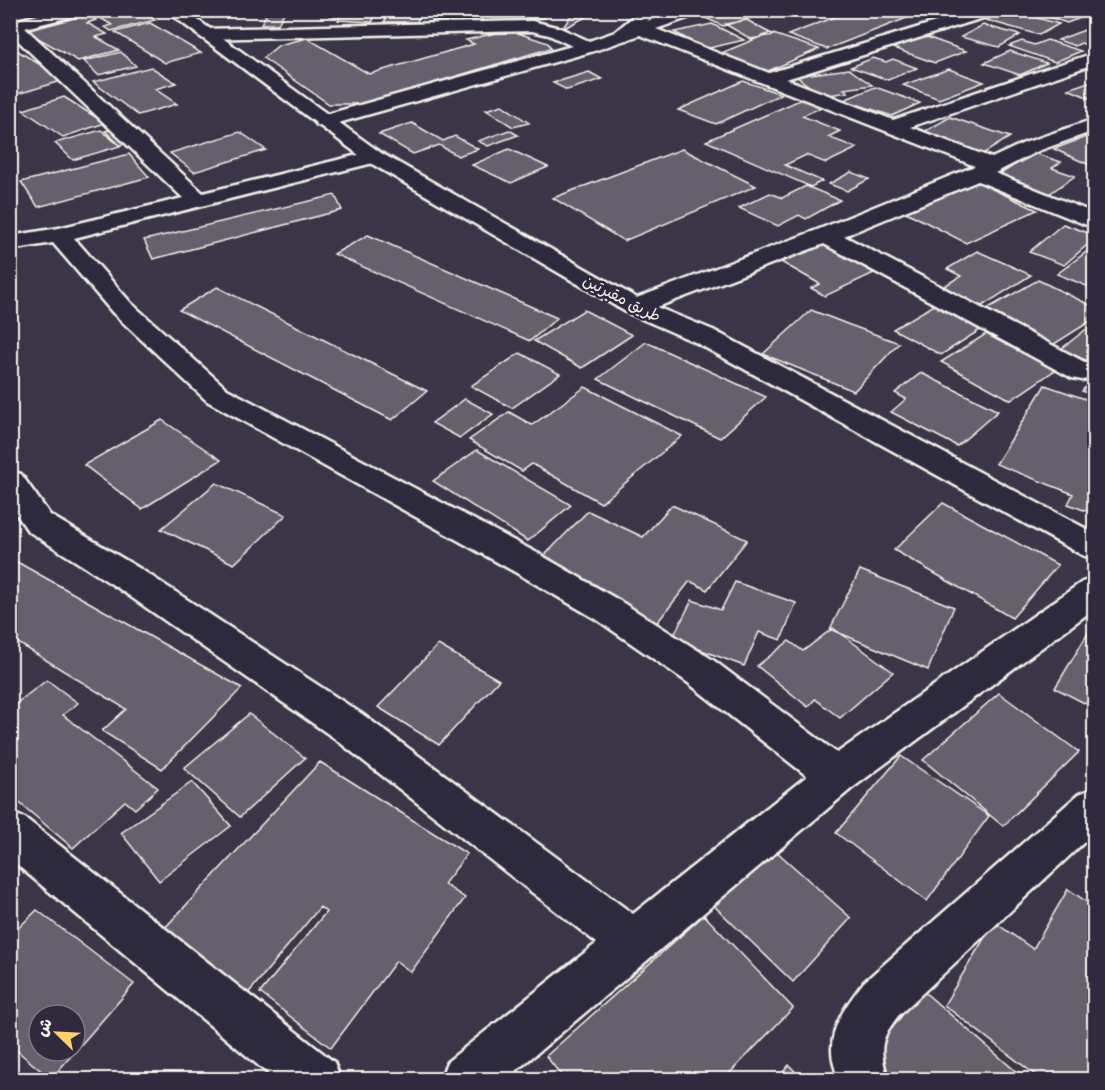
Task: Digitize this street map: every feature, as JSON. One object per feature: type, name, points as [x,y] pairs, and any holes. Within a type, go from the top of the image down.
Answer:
[{"type":"street","points":[[12,26],[80,10]]},
{"type":"street","name":"طريق مقبرتين","points":[[173,10],[374,157],[635,307],[704,336],[1095,547]]},
{"type":"street","points":[[550,10],[554,32]]},
{"type":"street","points":[[621,36],[651,10]]},
{"type":"street","points":[[324,121],[588,46],[696,10]]},
{"type":"street","points":[[770,78],[993,10]]},
{"type":"street","points":[[12,26],[198,200]]},
{"type":"street","points":[[204,34],[532,26],[588,46]]},
{"type":"street","points":[[641,29],[894,126],[1095,221]]},
{"type":"street","points":[[894,126],[1095,58]]},
{"type":"street","points":[[635,307],[825,235],[985,169],[1031,147],[1095,125]]},
{"type":"street","points":[[10,243],[59,235],[374,157]]},
{"type":"street","points":[[59,235],[122,308],[217,395],[527,563],[608,610],[700,672],[837,776]]},
{"type":"street","points":[[825,235],[1082,372]]},
{"type":"street","points":[[10,481],[39,523],[130,579],[348,726],[633,942]]},
{"type":"street","points":[[465,1080],[837,776],[1095,591]]},
{"type":"street","points":[[863,1080],[856,1050],[862,1023],[881,999],[1095,807]]},
{"type":"street","points":[[10,832],[316,1080]]},
{"type":"building","points":[[118,10],[139,10],[155,20],[111,31],[105,27],[112,25],[97,16]]},
{"type":"building","points":[[333,10],[422,10],[417,22],[384,22],[387,17],[375,17],[372,22],[338,20],[340,16],[330,16]]},
{"type":"building","points":[[433,10],[483,10],[482,20],[432,21]]},
{"type":"building","points":[[490,10],[542,10],[545,18],[493,21]]},
{"type":"building","points":[[575,10],[600,10],[562,29]]},
{"type":"building","points":[[722,10],[778,10],[723,26],[701,16]]},
{"type":"building","points":[[853,10],[894,10],[912,16],[827,49],[788,35]]},
{"type":"building","points":[[921,10],[953,10],[935,16]]},
{"type":"building","points":[[1008,10],[1059,24],[1039,35],[986,20]]},
{"type":"building","points":[[1093,10],[1094,13],[1067,23],[1030,11]]},
{"type":"building","points":[[268,11],[285,11],[278,24],[261,24]]},
{"type":"building","points":[[86,15],[96,20],[87,23],[107,34],[96,37],[119,50],[78,61],[26,31]]},
{"type":"building","points":[[747,20],[774,35],[751,39],[725,24]]},
{"type":"building","points":[[150,23],[201,53],[165,63],[115,32]]},
{"type":"building","points":[[712,24],[744,40],[705,49],[674,32]]},
{"type":"building","points":[[983,25],[1020,35],[999,47],[961,37]]},
{"type":"building","points":[[1087,29],[1094,32],[1094,48],[1081,43],[1075,46],[1058,40]]},
{"type":"building","points":[[509,30],[548,43],[551,48],[363,104],[329,104],[263,58],[279,45],[307,38],[369,74],[474,44],[466,40]]},
{"type":"building","points":[[770,33],[819,49],[768,71],[719,54]]},
{"type":"building","points":[[924,36],[966,51],[935,63],[893,48]]},
{"type":"building","points":[[1047,40],[1081,51],[1055,62],[1009,46],[1022,41],[1034,45]]},
{"type":"building","points":[[10,46],[65,80],[14,95],[10,93]]},
{"type":"building","points":[[1010,51],[1047,63],[1020,75],[984,63]]},
{"type":"building","points":[[121,52],[136,66],[98,75],[84,61]]},
{"type":"building","points":[[873,58],[886,62],[893,59],[917,68],[888,80],[851,67]]},
{"type":"building","points":[[151,67],[176,83],[155,89],[177,104],[138,115],[93,82]]},
{"type":"building","points":[[849,69],[872,85],[844,89],[848,92],[822,96],[796,76]]},
{"type":"building","points":[[949,69],[984,82],[939,99],[903,85]]},
{"type":"building","points":[[589,72],[602,79],[567,90],[553,83]]},
{"type":"building","points":[[1094,80],[1094,100],[1068,89]]},
{"type":"building","points":[[743,81],[781,94],[716,124],[678,110]]},
{"type":"building","points":[[875,87],[920,103],[892,116],[844,100]]},
{"type":"building","points":[[64,97],[105,123],[63,137],[23,110]]},
{"type":"building","points":[[802,99],[822,107],[802,116],[840,131],[828,137],[857,148],[826,163],[806,155],[785,165],[822,181],[811,187],[706,141]]},
{"type":"building","points":[[502,105],[529,123],[513,127],[486,110]]},
{"type":"building","points":[[950,117],[1010,137],[983,154],[922,133]]},
{"type":"building","points":[[412,123],[443,141],[455,136],[478,149],[458,156],[439,145],[413,154],[379,134]]},
{"type":"building","points":[[114,129],[128,143],[120,145],[105,131]]},
{"type":"building","points":[[101,130],[120,146],[73,160],[55,143]]},
{"type":"building","points":[[509,130],[518,135],[488,146],[478,141]]},
{"type":"building","points":[[240,132],[266,150],[194,172],[170,153]]},
{"type":"building","points":[[1094,134],[1094,167],[1054,149]]},
{"type":"building","points":[[509,149],[548,167],[511,183],[472,165]]},
{"type":"building","points":[[682,149],[756,186],[624,241],[553,198]]},
{"type":"building","points":[[1034,153],[1061,162],[1052,168],[1075,176],[1049,194],[997,176]]},
{"type":"building","points":[[129,154],[149,177],[38,207],[21,182]]},
{"type":"building","points":[[851,172],[869,179],[847,191],[829,184]]},
{"type":"building","points":[[975,181],[1037,210],[966,243],[904,211]]},
{"type":"building","points":[[806,186],[840,200],[806,219],[799,215],[778,226],[739,208],[770,193],[782,198]]},
{"type":"building","points":[[335,195],[342,210],[153,259],[144,240]]},
{"type":"building","points":[[1063,224],[1094,235],[1094,239],[1064,265],[1029,252]]},
{"type":"building","points":[[368,235],[557,318],[530,341],[334,254]]},
{"type":"building","points":[[822,244],[874,273],[825,296],[811,288],[820,284],[781,262]]},
{"type":"building","points":[[1094,246],[1094,289],[1057,274]]},
{"type":"building","points":[[977,251],[1031,275],[979,308],[939,289],[961,276],[947,269]]},
{"type":"building","points":[[1038,280],[1094,307],[1094,319],[1051,346],[983,311]]},
{"type":"building","points":[[217,287],[427,391],[392,420],[179,310]]},
{"type":"building","points":[[936,304],[983,328],[941,355],[893,329]]},
{"type":"building","points":[[584,310],[632,335],[582,368],[534,341]]},
{"type":"building","points":[[811,310],[899,343],[854,391],[763,354]]},
{"type":"building","points":[[1094,323],[1094,364],[1061,349]]},
{"type":"building","points":[[986,334],[1055,370],[1011,400],[941,362]]},
{"type":"building","points":[[646,342],[766,397],[720,438],[598,379]]},
{"type":"building","points":[[520,353],[560,374],[512,408],[471,386]]},
{"type":"building","points":[[921,373],[998,411],[957,446],[891,412],[906,399],[895,393]]},
{"type":"building","points":[[1094,378],[1094,396],[1082,391]]},
{"type":"building","points":[[1045,385],[1094,402],[1094,514],[1068,504],[1073,494],[996,464]]},
{"type":"building","points":[[585,387],[682,436],[601,503],[532,464],[522,471],[469,440],[509,412],[532,425]]},
{"type":"building","points":[[465,399],[493,414],[460,438],[432,423]]},
{"type":"building","points":[[162,420],[221,460],[142,509],[84,465]]},
{"type":"building","points":[[477,450],[571,505],[528,541],[433,481]]},
{"type":"building","points":[[216,483],[286,515],[234,564],[161,529]]},
{"type":"building","points":[[943,503],[1058,565],[1012,618],[894,550]]},
{"type":"building","points":[[672,505],[747,540],[707,590],[690,581],[656,624],[538,562],[588,511],[643,537]]},
{"type":"building","points":[[10,558],[242,688],[162,769],[102,731],[126,709],[10,638]]},
{"type":"building","points":[[860,570],[954,607],[928,670],[830,629]]},
{"type":"building","points":[[735,582],[796,603],[781,640],[759,632],[744,666],[672,639],[692,600],[721,610]]},
{"type":"building","points":[[1094,623],[1094,708],[1055,688]]},
{"type":"building","points":[[833,628],[893,672],[840,718],[815,699],[808,707],[757,666],[789,641],[803,651]]},
{"type":"building","points":[[438,645],[499,680],[439,745],[378,707]]},
{"type":"building","points":[[47,680],[78,703],[63,715],[158,788],[135,809],[125,801],[73,848],[10,795],[10,708]]},
{"type":"building","points":[[999,693],[1079,752],[1003,826],[923,760]]},
{"type":"building","points":[[249,714],[305,758],[240,817],[184,768]]},
{"type":"building","points":[[901,756],[989,816],[927,901],[836,833]]},
{"type":"building","points":[[320,762],[467,854],[444,884],[465,898],[411,972],[396,961],[331,1048],[260,993],[326,912],[320,907],[246,996],[162,931]]},
{"type":"building","points":[[192,782],[231,826],[159,881],[121,833]]},
{"type":"building","points":[[767,843],[851,918],[793,982],[708,900]]},
{"type":"building","points":[[1068,889],[1094,907],[1094,1080],[1042,1080],[944,1005],[994,922],[1033,949]]},
{"type":"building","points":[[37,910],[134,984],[87,1038],[87,1003],[27,1003],[27,1059],[10,1045],[10,936]]},
{"type":"building","points":[[704,915],[793,1008],[723,1080],[565,1080],[546,1056]]},
{"type":"building","points":[[922,990],[1026,1080],[881,1080],[864,1064]]},
{"type":"building","points":[[32,1063],[65,1063],[51,1079]]},
{"type":"building","points":[[789,1065],[803,1080],[776,1080]]}]
